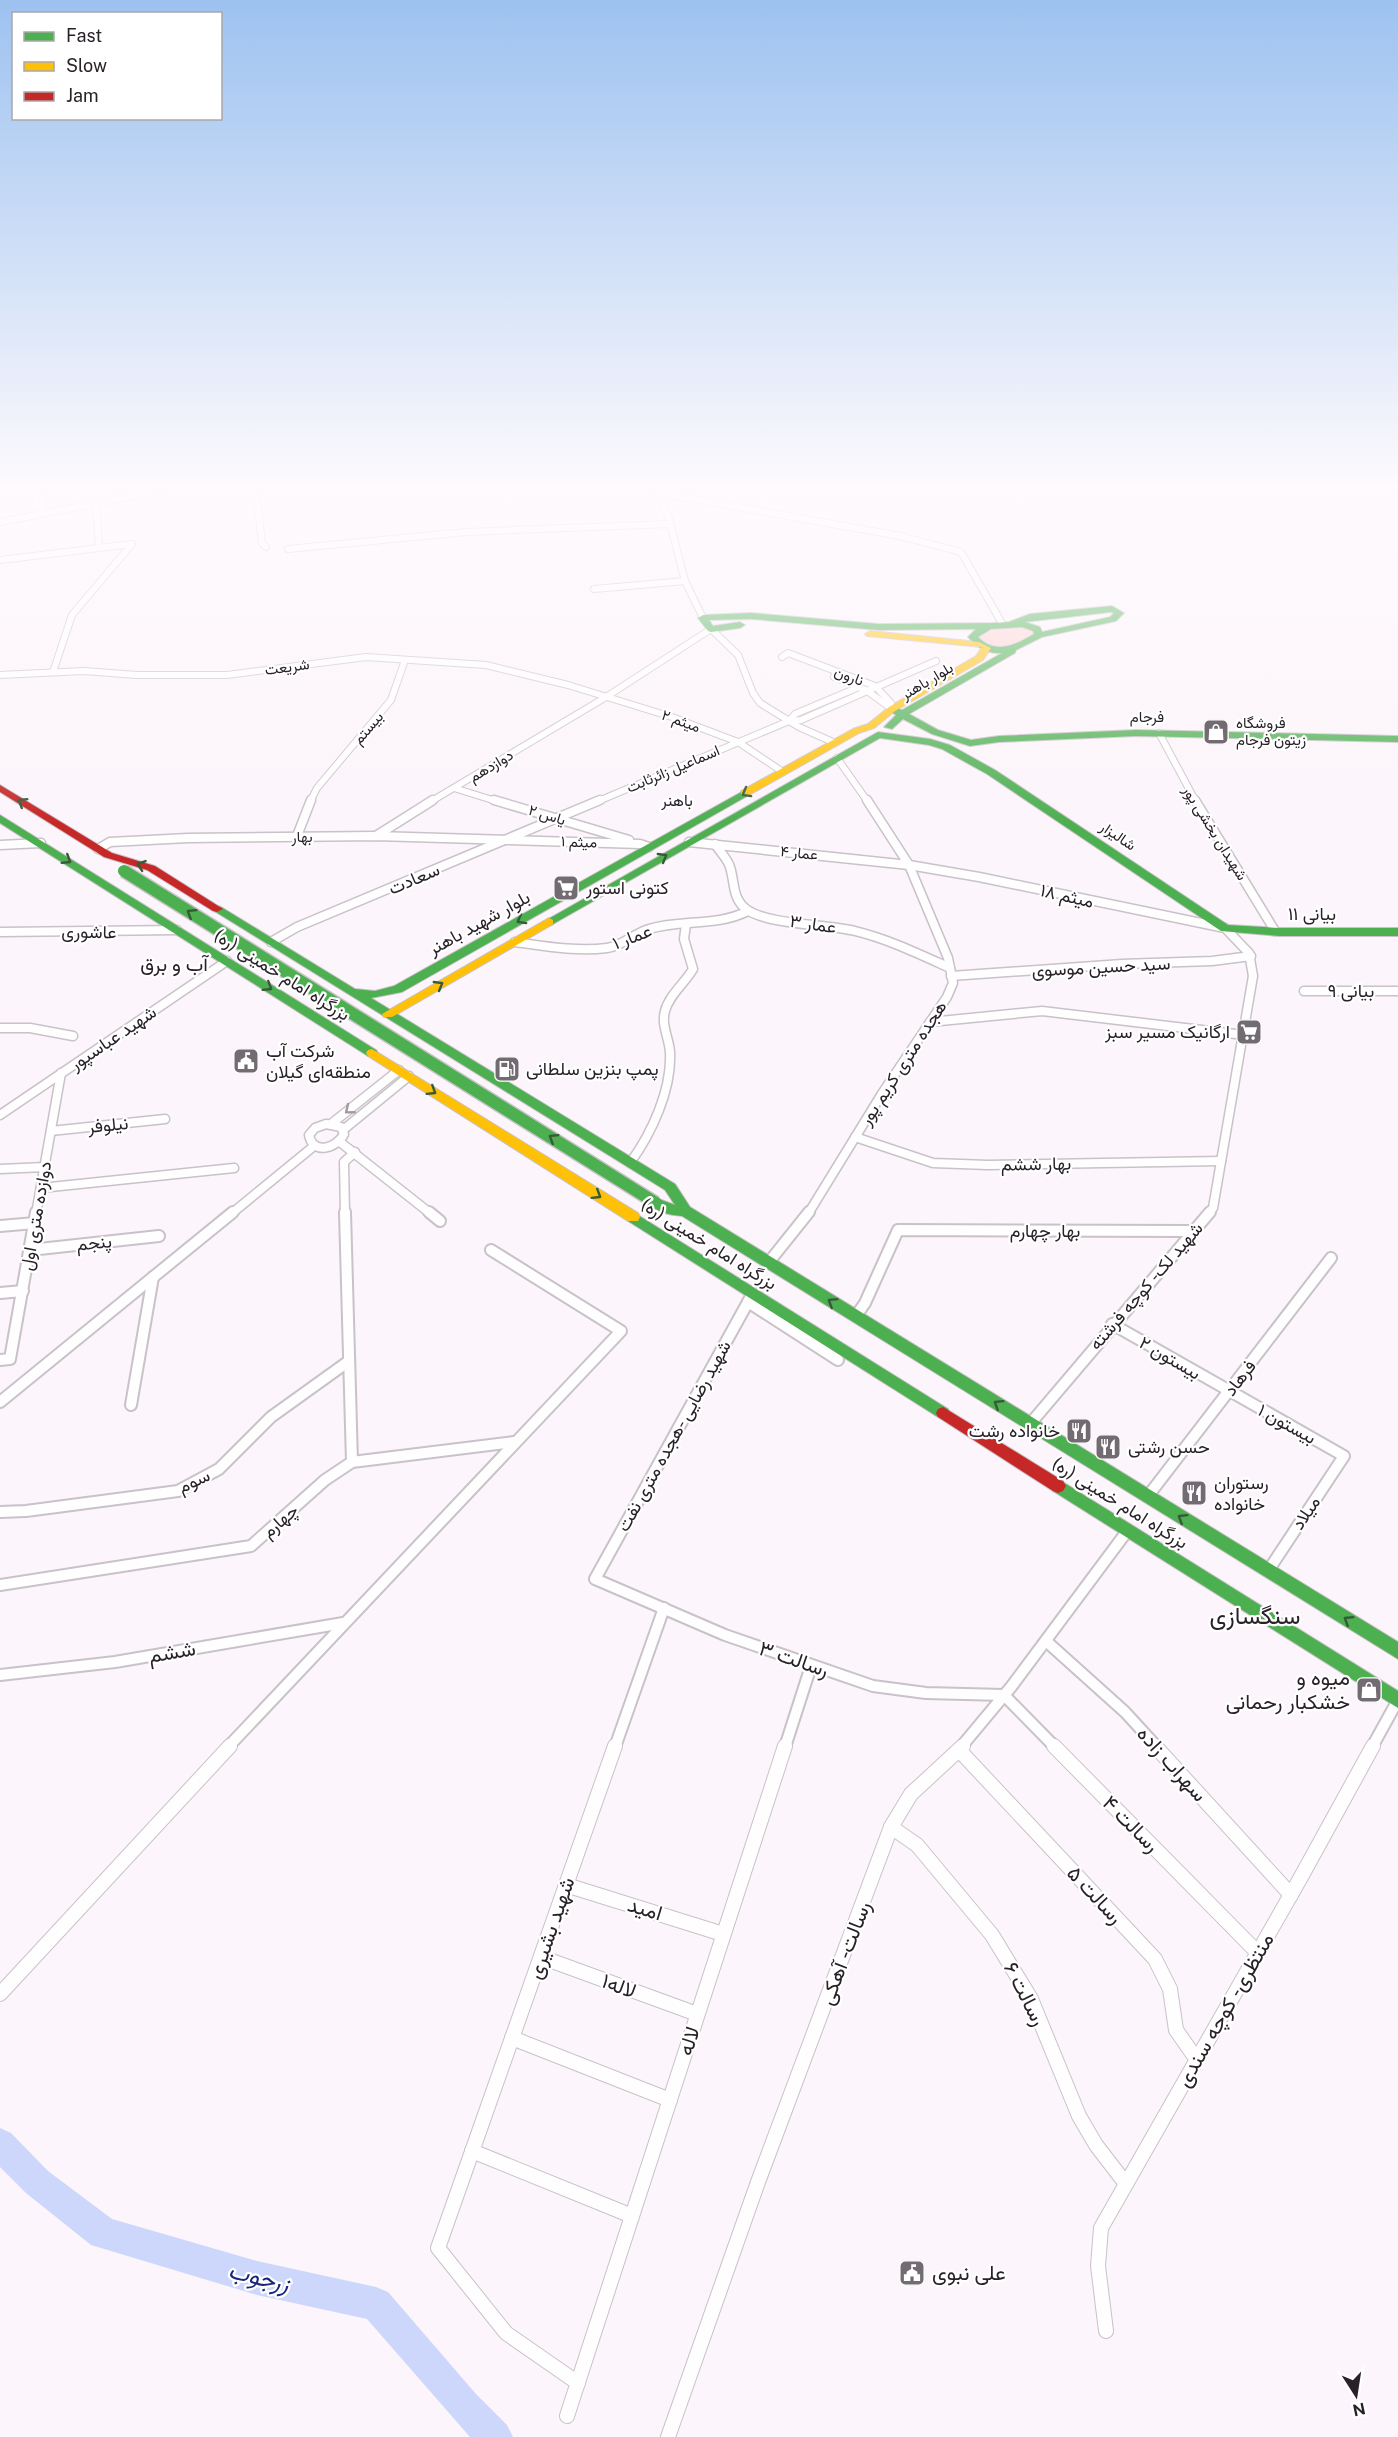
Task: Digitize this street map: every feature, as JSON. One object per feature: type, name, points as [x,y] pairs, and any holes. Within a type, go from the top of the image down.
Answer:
[{"type":"main road","points":[[707,623],[751,616],[879,627],[1033,626],[1039,635],[1113,619],[1120,613],[1112,609],[1030,617],[1002,625]]},
{"type":"main road","points":[[707,623],[761,625],[982,647],[1001,651],[1015,650]]},
{"type":"main road","name":"بلوار باهنر","points":[[882,731],[898,712],[980,658],[982,647],[974,637],[976,632],[1002,625]]},
{"type":"main road","name":"بلوار باهنر","points":[[898,712],[1039,635]]},
{"type":"main road","name":"فرجام","points":[[898,712],[960,747],[1010,738],[1159,733],[1398,739]]},
{"type":"main road","name":"بلوار شهید باهنر","points":[[352,992],[372,995],[393,991],[552,902],[645,846],[829,746],[882,731]]},
{"type":"main road","name":"بلوار شهید باهنر","points":[[361,1027],[515,942],[882,731]]},
{"type":"main road","name":"شالیزار","points":[[882,731],[960,747],[991,772],[1226,928]]},
{"type":"main road","name":"بزرگراه امام خمینی (ره)","points":[[0,788],[103,852],[124,871],[656,1203],[669,1210],[685,1211],[1398,1651]]},
{"type":"main road","name":"بزرگراه امام خمینی (ره)","points":[[0,818],[367,1049],[751,1298],[1128,1530],[1398,1700]]},
{"type":"main road","name":"بزرگراه امام خمینی (ره)","points":[[103,852],[151,868],[672,1188],[685,1211]]},
{"type":"main road","points":[[552,902],[567,912]]},
{"type":"main road","name":"بیانی ۱۱","points":[[1226,928],[1275,931],[1398,932]]},
{"type":"main road","points":[[501,931],[515,942]]},
{"type":"main road","points":[[249,975],[266,958],[286,952]]},
{"type":"main road","points":[[327,1024],[342,1028],[361,1027],[372,1017],[375,1006]]},
{"type":"main road","points":[[367,1049],[370,1039],[378,1032],[402,1022]]},
{"type":"street","points":[[53,672],[72,615],[87,597]]},
{"type":"street","points":[[693,597],[707,623],[738,655],[753,693],[760,703],[829,746]]},
{"type":"street","points":[[986,597],[1002,625]]},
{"type":"street","name":"دوازدهم","points":[[376,836],[606,697],[707,623]]},
{"type":"street","name":"نارون","points":[[859,687],[782,657],[788,653],[867,686],[898,712]]},
{"type":"street","points":[[789,721],[795,714],[859,687],[867,686],[875,686],[936,661],[930,657],[867,686],[801,720],[789,721]]},
{"type":"street","name":"شریعت","points":[[0,675],[84,671],[137,675],[227,675],[344,658],[405,660],[486,665],[568,685],[606,697]]},
{"type":"street","name":"بیستم","points":[[297,837],[303,816],[317,788],[391,700],[405,660]]},
{"type":"street","name":"نارون","points":[[875,686],[898,712]]},
{"type":"street","name":"میثم ۲","points":[[606,697],[662,713],[738,742],[783,772]]},
{"type":"street","name":"اسماعیل زائرثابت","points":[[558,818],[789,721]]},
{"type":"street","points":[[799,727],[829,746]]},
{"type":"street","name":"شهیدان بخشی پور","points":[[1159,733],[1194,801],[1242,874],[1275,931]]},
{"type":"street","points":[[837,758],[878,815],[909,865],[948,958],[950,972]]},
{"type":"street","name":"یاس ۲","points":[[454,788],[645,846]]},
{"type":"street","name":"سعادت","points":[[271,942],[297,927],[558,818]]},
{"type":"street","name":"بهار","points":[[103,852],[110,842],[376,836],[508,839]]},
{"type":"street","name":"میثم ۱","points":[[508,839],[645,846]]},
{"type":"street","name":"عمار ۴","points":[[689,842],[909,865]]},
{"type":"street","points":[[0,845],[41,843]]},
{"type":"street","points":[[715,844],[728,863],[731,885],[736,897],[748,911]]},
{"type":"street","name":"میثم ۱۸","points":[[909,865],[979,877],[1117,908],[1226,928]]},
{"type":"street","name":"عمار ۱","points":[[515,942],[553,947],[608,948],[630,940],[648,929],[732,919],[748,911]]},
{"type":"street","name":"عمار ۳","points":[[748,911],[778,919],[843,928],[895,944],[950,972]]},
{"type":"street","points":[[630,1163],[664,1097],[670,1053],[664,1015],[678,988],[693,969],[684,939],[686,924]]},
{"type":"street","points":[[1226,928],[1251,956]]},
{"type":"street","name":"عاشوری","points":[[0,933],[86,930],[132,933],[177,930]]},
{"type":"street","name":"سید حسین موسوی","points":[[950,972],[1212,961],[1251,956]]},
{"type":"street","name":"شهید لک - کوچه فرشته","points":[[1030,1424],[1212,1208],[1252,987],[1254,964],[1251,956]]},
{"type":"street","name":"شهید عباسپور","points":[[0,1115],[226,961]]},
{"type":"street","name":"هجده متری کریم پور","points":[[769,1262],[803,1221],[947,997],[953,983],[950,972]]},
{"type":"street","name":"بیانی ۹","points":[[1304,991],[1398,991]]},
{"type":"street","points":[[930,1022],[1042,1011],[1244,1035]]},
{"type":"street","points":[[0,1028],[30,1028],[73,1036]]},
{"type":"street","name":"دوازده متری اول","points":[[5,1360],[23,1291],[61,1073]]},
{"type":"street","points":[[314,1146],[309,1139],[311,1131],[320,1125],[332,1124],[404,1073]]},
{"type":"street","points":[[0,1402],[314,1146],[330,1147],[340,1142],[344,1130],[404,1073]]},
{"type":"street","name":"نیلوفر","points":[[51,1131],[165,1119]]},
{"type":"street","points":[[332,1124],[344,1130]]},
{"type":"street","name":"بهار ششم","points":[[855,1137],[933,1163],[988,1165],[1221,1161]]},
{"type":"street","points":[[340,1142],[440,1221]]},
{"type":"street","points":[[352,1462],[344,1162],[355,1152]]},
{"type":"street","points":[[0,1169],[45,1167]]},
{"type":"street","points":[[41,1188],[234,1168]]},
{"type":"street","points":[[0,1226],[35,1223]]},
{"type":"street","name":"بهار چهارم","points":[[856,1316],[865,1303],[898,1230],[1193,1231]]},
{"type":"street","name":"پنجم","points":[[30,1250],[159,1236]]},
{"type":"street","points":[[0,1994],[343,1623],[621,1331],[491,1250]]},
{"type":"street","name":"فرهاد","points":[[1148,1496],[1330,1258]]},
{"type":"street","points":[[131,1406],[153,1277]]},
{"type":"street","points":[[0,1293],[23,1291]]},
{"type":"street","points":[[751,1298],[838,1360]]},
{"type":"street","name":"شهید رضایی -هجده متری نفت","points":[[595,1579],[751,1298]]},
{"type":"street","name":"بیستون ۲","points":[[1112,1324],[1229,1392]]},
{"type":"street","name":"سوم","points":[[0,1512],[26,1511],[178,1491],[219,1469],[271,1417],[349,1361]]},
{"type":"street","name":"بیستون ۱","points":[[1229,1392],[1344,1456]]},
{"type":"street","name":"چهارم","points":[[0,1585],[251,1546],[288,1516],[325,1480],[352,1462],[514,1442]]},
{"type":"street","name":"میلاد","points":[[1268,1570],[1344,1456]]},
{"type":"street","name":"رسالت - آهکی","points":[[668,2437],[758,2182],[891,1827],[911,1794],[959,1750],[1004,1695],[1128,1530]]},
{"type":"street","name":"رسالت ۳","points":[[595,1579],[725,1635],[811,1666],[889,1689],[1004,1695]]},
{"type":"street","name":"شهید بشیری","points":[[578,2383],[506,2333],[438,2248],[664,1608]]},
{"type":"street","name":"ششم","points":[[0,1675],[115,1662],[343,1623]]},
{"type":"street","name":"سهراب زاده","points":[[1046,1641],[1125,1712],[1291,1894]]},
{"type":"street","name":"لاله","points":[[567,2416],[811,1666]]},
{"type":"street","name":"رسالت ۴","points":[[1004,1695],[1258,1953]]},
{"type":"street","name":"منتظری - کوچه سندی","points":[[1106,2331],[1098,2266],[1101,2228],[1258,1953],[1398,1700]]},
{"type":"street","name":"رسالت ۵","points":[[959,1750],[1155,1959],[1170,1989],[1176,2030],[1197,2060]]},
{"type":"street","name":"رسالت ۶","points":[[891,1827],[917,1845],[992,1935],[1031,1999],[1079,2116],[1096,2145],[1125,2184]]},
{"type":"street","name":"امید","points":[[566,1885],[723,1934]]},
{"type":"street","name":"لاله۱","points":[[541,1957],[697,2014]]},
{"type":"street","points":[[512,2038],[670,2100]]},
{"type":"street","points":[[472,2151],[632,2216]]},
{"type":"shaded area","points":[[1002,627],[1027,627],[1034,630],[1035,635],[1006,647],[993,647],[978,640],[984,631]]},
{"type":"waterway","name":"زرجوب","points":[[0,2144],[37,2182],[103,2233],[257,2278],[376,2304],[464,2406],[495,2437]]},
{"type":"traffic: fast","points":[[1011,624],[1030,617],[1112,609],[1120,613],[1113,619],[1039,635]]},
{"type":"traffic: fast","points":[[703,618],[751,616],[879,627],[992,626]]},
{"type":"traffic: fast","points":[[703,618],[711,629],[740,625]]},
{"type":"traffic: fast","points":[[1023,624],[1037,629],[1039,635],[1013,648],[988,649],[973,637],[977,632],[989,627],[1023,624]]},
{"type":"traffic: fast","points":[[889,727],[903,714],[1012,651]]},
{"type":"traffic: fast","points":[[892,709],[935,732],[970,743],[999,739],[1136,733],[1398,739]]},
{"type":"traffic: fast","points":[[549,922],[878,735]]},
{"type":"traffic: fast","points":[[883,736],[930,742],[946,747],[991,772],[1225,928],[1280,932],[1398,932]]},
{"type":"traffic: fast","points":[[352,992],[375,995],[398,989],[745,793]]},
{"type":"traffic: fast","points":[[0,818],[372,1053]]},
{"type":"traffic: fast","points":[[124,871],[656,1203]]},
{"type":"traffic: fast","points":[[217,909],[670,1187],[685,1211]]},
{"type":"traffic: fast","points":[[656,1203],[669,1210],[685,1211],[1398,1651]]},
{"type":"traffic: fast","points":[[633,1217],[943,1413]]},
{"type":"traffic: fast","points":[[1058,1486],[1398,1700]]},
{"type":"traffic: slow","points":[[870,634],[979,645]]},
{"type":"traffic: slow","points":[[745,793],[856,731],[871,726],[892,709],[980,658],[986,648]]},
{"type":"traffic: slow","points":[[388,1014],[549,922]]},
{"type":"traffic: slow","points":[[372,1053],[633,1217]]},
{"type":"traffic: jam","points":[[0,788],[108,855],[151,868],[217,909]]},
{"type":"traffic: jam","points":[[943,1413],[1058,1486]]},
{"type":"place","name":"فروشگاه زیتون فرجام","points":[[1216,732]]},
{"type":"place","name":"کتونی استور","points":[[566,888]]},
{"type":"place","name":"ارگانیک مسیر سبز","points":[[1249,1032]]},
{"type":"place","name":"شرکت آب منطقه‌ای گیلان","points":[[246,1061]]},
{"type":"place","name":"پمپ بنزین سلطانی","points":[[507,1069]]},
{"type":"place","name":"خانواده رشت","points":[[1079,1431]]},
{"type":"place","name":"حسن رشتی","points":[[1108,1447]]},
{"type":"place","name":"رستوران خانواده","points":[[1194,1493]]},
{"type":"place","name":"میوه و خشکبار رحمانی","points":[[1369,1690]]},
{"type":"place","name":"علی نبوی","points":[[912,2273]]},
{"type":"district","name":"باهنر","points":[[677,800]]},
{"type":"district","name":"آب و برق","points":[[174,964]]},
{"type":"district","name":"سنگسازی","points":[[1255,1616]]}]
